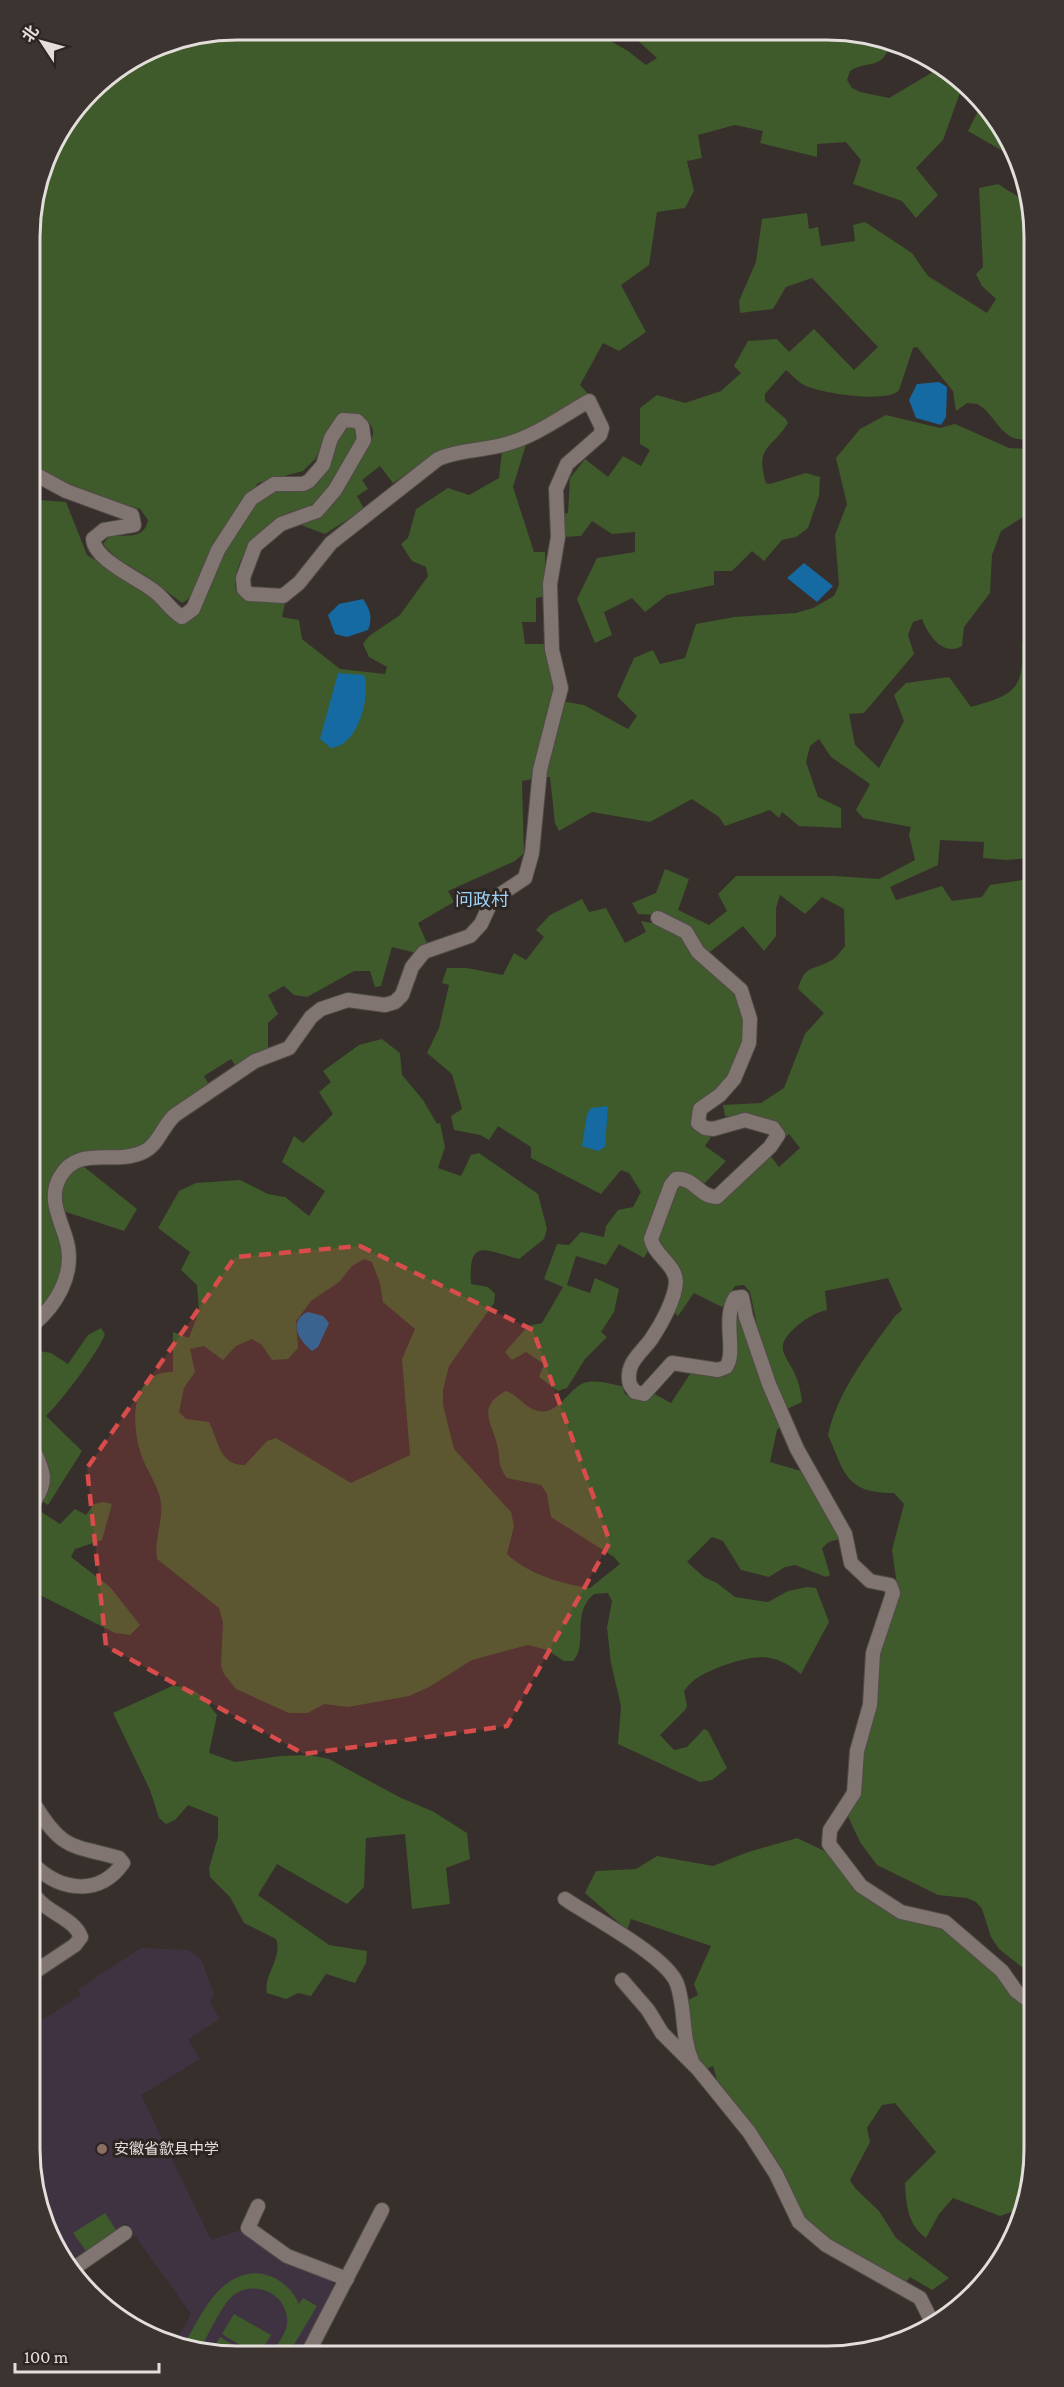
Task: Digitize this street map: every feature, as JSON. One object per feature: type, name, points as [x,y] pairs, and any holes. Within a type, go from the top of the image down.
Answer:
[{"type":"street","points":[[40,1316],[59,1294],[67,1276],[68,1247],[59,1224],[54,1198],[57,1183],[64,1171],[81,1158],[125,1157],[150,1148],[161,1130],[175,1114],[255,1061],[289,1048],[311,1017],[321,1009],[348,1000],[385,1005],[395,1002],[402,995],[412,967],[424,952],[470,936],[481,924],[492,900],[525,878],[532,853],[540,770],[561,688],[552,650],[550,584],[558,537],[556,489],[567,464],[600,435],[602,428],[589,401],[529,436],[511,443],[453,453],[438,459],[331,543],[299,583],[283,596],[249,594],[244,589],[243,578],[255,546],[281,524],[317,511],[335,490],[364,440],[362,426],[357,421],[343,420],[331,438],[323,465],[314,476],[303,484],[274,484],[251,499],[218,550],[193,609],[182,617],[153,590],[105,559],[94,548],[93,539],[101,532],[134,525],[132,515],[66,491],[41,477]]},
{"type":"street","points":[[658,918],[686,932],[698,952],[741,990],[750,1019],[749,1043],[734,1079],[720,1095],[700,1109],[698,1123],[705,1128],[713,1129],[745,1120],[773,1128],[778,1135],[770,1147],[717,1197],[705,1195],[685,1179],[676,1179],[670,1185],[651,1239],[655,1250],[675,1274],[675,1285],[658,1329],[631,1364],[630,1385],[635,1392],[644,1394],[672,1363],[718,1370],[726,1367],[731,1356],[728,1342],[730,1309],[735,1298],[742,1297],[746,1317],[769,1384],[797,1449],[845,1534],[851,1563],[870,1581],[890,1585],[893,1593],[873,1653],[870,1705],[857,1751],[854,1793],[830,1830],[829,1844],[861,1886],[901,1912],[943,1920],[1002,1971],[1023,1996]]},
{"type":"street","points":[[40,1466],[44,1475],[40,1491]]},
{"type":"street","points":[[40,1812],[63,1841],[80,1850],[119,1858],[123,1863],[101,1881],[80,1888],[52,1880],[40,1870]]},
{"type":"street","points":[[565,1899],[599,1923],[621,1933],[672,1975],[679,1990],[685,2039],[692,2063]]},
{"type":"street","points":[[40,1902],[45,1908],[70,1923],[81,1936],[75,1945],[40,1968]]},
{"type":"street","points":[[622,1980],[648,2010],[662,2033],[692,2063],[763,2153],[799,2222],[826,2245],[920,2298],[929,2317]]},
{"type":"street","points":[[258,2206],[248,2228],[287,2256],[347,2279]]},
{"type":"street","points":[[312,2346],[382,2210]]},
{"type":"street","points":[[78,2265],[125,2233]]},
{"type":"highlighted area","points":[[360,1246],[533,1330],[610,1542],[507,1726],[304,1754],[106,1646],[87,1468],[235,1257]]},
{"type":"shaded area","name":"安徽省歙县中学","points":[[141,1948],[188,1950],[201,1959],[214,1994],[210,2003],[220,2019],[188,2039],[200,2059],[141,2095],[211,2240],[244,2229],[328,2276],[334,2285],[304,2346],[224,2346],[199,2343],[178,2337],[191,2314],[126,2223],[74,2259],[67,2248],[55,2225],[42,2176],[40,2021],[81,1995],[78,1989]]},
{"type":"green space","points":[[237,40],[609,40],[646,65],[657,58],[637,40],[827,40],[865,44],[888,50],[878,62],[850,71],[847,80],[852,88],[860,92],[889,98],[933,72],[960,92],[943,140],[916,168],[938,195],[916,218],[902,201],[853,184],[861,160],[846,142],[817,144],[817,157],[760,143],[763,131],[735,125],[698,135],[702,158],[687,161],[694,191],[685,208],[657,212],[649,265],[621,285],[646,332],[619,351],[603,343],[580,385],[588,394],[530,429],[502,440],[449,448],[393,483],[380,466],[362,480],[368,489],[357,496],[364,509],[325,534],[293,522],[334,499],[368,448],[373,435],[371,425],[358,414],[344,415],[328,432],[316,458],[303,471],[258,483],[215,545],[193,592],[182,603],[145,575],[116,558],[103,544],[109,536],[133,535],[142,531],[148,520],[140,509],[72,489],[41,472],[41,224],[47,186],[61,150],[89,107],[107,89],[128,74],[162,55],[199,44]]},
{"type":"green space","points":[[978,111],[1004,151],[968,131]]},
{"type":"green space","points":[[998,184],[1019,197],[1022,211],[1024,439],[1011,437],[984,408],[977,404],[967,403],[956,411],[953,391],[917,347],[913,348],[899,390],[882,396],[853,396],[823,391],[802,384],[786,370],[765,394],[765,401],[788,423],[763,455],[763,471],[766,483],[770,484],[806,473],[820,477],[819,496],[808,528],[796,537],[782,540],[764,561],[752,551],[732,571],[714,571],[714,585],[667,595],[645,612],[632,598],[604,612],[612,635],[595,643],[577,599],[597,558],[635,552],[635,532],[612,534],[592,521],[581,536],[563,537],[563,514],[568,513],[570,478],[585,459],[608,477],[623,456],[641,466],[650,450],[640,444],[640,408],[657,395],[685,403],[721,391],[741,373],[734,366],[748,341],[777,339],[789,352],[814,329],[854,370],[878,347],[812,278],[786,287],[773,309],[740,313],[739,301],[756,262],[762,219],[807,213],[809,229],[818,227],[821,246],[855,241],[853,225],[865,222],[912,253],[928,276],[987,313],[996,299],[982,286],[976,274],[983,267],[979,188]]},
{"type":"green space","points":[[886,415],[940,428],[955,424],[1009,448],[1024,449],[1024,517],[1001,531],[992,555],[990,593],[964,627],[962,646],[955,649],[943,647],[928,632],[922,619],[913,622],[908,635],[914,654],[864,713],[849,714],[855,745],[879,768],[904,721],[894,695],[906,683],[949,677],[971,707],[1001,697],[1015,687],[1019,679],[1024,639],[1024,858],[983,858],[984,842],[940,840],[938,865],[890,887],[896,900],[942,886],[952,901],[982,897],[990,885],[1024,880],[1023,1968],[999,1949],[991,1937],[982,1909],[976,1902],[967,1898],[938,1895],[877,1865],[860,1842],[846,1812],[860,1753],[874,1669],[897,1585],[892,1550],[904,1504],[894,1493],[866,1489],[849,1479],[828,1435],[839,1402],[847,1387],[875,1343],[902,1310],[888,1278],[825,1291],[827,1310],[807,1318],[789,1334],[783,1347],[798,1382],[802,1402],[787,1409],[760,1339],[750,1292],[744,1285],[735,1286],[722,1307],[694,1293],[678,1316],[671,1310],[680,1271],[658,1242],[657,1235],[672,1192],[682,1183],[702,1199],[769,1154],[779,1167],[800,1148],[789,1134],[783,1139],[751,1119],[725,1116],[723,1105],[761,1103],[784,1088],[805,1034],[824,1013],[798,989],[804,975],[810,969],[832,960],[845,946],[844,909],[822,897],[805,914],[780,895],[776,908],[776,936],[764,951],[743,926],[706,955],[657,915],[638,914],[632,903],[656,893],[665,869],[689,879],[678,910],[709,925],[727,911],[718,894],[736,876],[835,876],[879,879],[915,860],[909,835],[911,827],[863,818],[856,810],[870,784],[831,757],[819,739],[810,746],[806,762],[818,797],[841,808],[841,828],[799,826],[782,812],[779,818],[770,810],[725,826],[719,817],[692,799],[650,822],[592,812],[559,831],[555,823],[550,777],[542,777],[561,701],[584,705],[628,729],[637,716],[617,696],[634,658],[653,650],[660,664],[685,658],[696,624],[734,617],[796,613],[813,608],[834,596],[839,585],[835,535],[847,504],[836,458],[860,429]]},
{"type":"green space","points":[[348,427],[357,428],[360,437],[347,462],[322,497],[273,522],[248,548],[237,569],[236,590],[248,601],[285,603],[282,617],[299,620],[302,639],[340,669],[385,674],[387,667],[369,657],[363,644],[369,636],[400,615],[428,576],[426,567],[412,561],[401,544],[408,538],[416,509],[448,488],[469,495],[499,478],[502,450],[527,441],[513,487],[534,552],[545,552],[546,596],[536,598],[536,622],[522,622],[525,644],[545,644],[556,676],[555,699],[538,778],[522,781],[524,853],[515,861],[448,891],[454,902],[418,923],[427,943],[416,953],[392,947],[381,986],[375,987],[370,971],[354,971],[307,997],[294,995],[284,986],[268,995],[278,1014],[268,1023],[268,1051],[237,1068],[231,1059],[204,1076],[211,1088],[177,1109],[157,1146],[90,1161],[83,1166],[137,1209],[124,1231],[63,1211],[69,1243],[60,1284],[40,1310],[41,500],[66,502],[87,555],[139,587],[171,616],[189,621],[198,611],[225,546],[250,506],[270,490],[295,489]]},
{"type":"green space","points":[[582,899],[589,912],[606,908],[625,943],[646,932],[641,921],[673,927],[739,993],[746,1033],[727,1082],[692,1113],[693,1120],[713,1134],[705,1146],[726,1161],[702,1186],[685,1172],[678,1173],[645,1242],[648,1251],[644,1258],[619,1244],[606,1265],[576,1256],[567,1285],[590,1293],[595,1278],[619,1289],[614,1312],[601,1332],[607,1337],[585,1359],[567,1388],[558,1391],[539,1377],[544,1364],[526,1352],[512,1360],[505,1352],[528,1326],[542,1323],[563,1287],[544,1279],[557,1244],[569,1245],[581,1232],[604,1237],[606,1226],[618,1210],[633,1207],[641,1192],[629,1173],[621,1170],[601,1194],[531,1158],[531,1147],[498,1126],[489,1140],[480,1135],[454,1130],[451,1116],[462,1109],[452,1074],[427,1053],[439,1028],[449,985],[442,983],[447,968],[467,968],[503,975],[514,953],[526,960],[544,937],[536,930],[550,915]]},
{"type":"green space","points":[[382,1039],[400,1053],[402,1075],[423,1100],[437,1124],[440,1123],[445,1147],[438,1168],[461,1176],[471,1155],[479,1153],[538,1194],[547,1229],[544,1239],[519,1259],[482,1250],[476,1253],[473,1259],[471,1284],[488,1287],[495,1294],[494,1303],[449,1366],[443,1390],[443,1405],[454,1449],[511,1512],[514,1526],[507,1554],[515,1561],[546,1577],[590,1588],[620,1564],[614,1557],[551,1517],[547,1494],[541,1485],[507,1478],[501,1467],[488,1416],[491,1403],[506,1391],[533,1409],[545,1411],[558,1405],[584,1383],[603,1382],[622,1386],[625,1394],[636,1400],[651,1392],[671,1403],[692,1371],[729,1369],[736,1306],[740,1303],[781,1426],[777,1430],[770,1462],[801,1471],[838,1528],[840,1539],[829,1542],[822,1548],[830,1575],[826,1577],[795,1565],[785,1567],[769,1577],[741,1570],[723,1541],[712,1537],[687,1562],[704,1577],[717,1583],[735,1597],[768,1602],[788,1591],[807,1587],[816,1588],[829,1622],[801,1674],[772,1658],[744,1659],[705,1673],[684,1691],[687,1706],[685,1710],[660,1735],[674,1750],[687,1747],[704,1729],[708,1731],[727,1768],[712,1780],[700,1782],[618,1744],[621,1706],[611,1663],[607,1628],[612,1601],[608,1593],[594,1594],[587,1602],[581,1620],[580,1646],[573,1661],[564,1661],[547,1650],[528,1645],[472,1660],[429,1687],[409,1696],[348,1707],[324,1704],[308,1713],[289,1713],[236,1689],[224,1674],[221,1665],[223,1622],[219,1608],[157,1559],[161,1503],[158,1490],[142,1458],[137,1439],[135,1413],[137,1400],[149,1380],[159,1374],[173,1372],[173,1332],[189,1338],[199,1311],[197,1285],[181,1270],[190,1252],[158,1228],[179,1191],[196,1183],[240,1180],[268,1194],[285,1197],[309,1216],[325,1191],[282,1162],[294,1136],[303,1143],[333,1114],[319,1092],[331,1082],[323,1071],[359,1045]],"holes":[[[364,1259],[372,1262],[380,1283],[383,1302],[415,1329],[402,1359],[410,1455],[351,1483],[276,1438],[267,1441],[245,1465],[230,1461],[221,1450],[209,1422],[186,1419],[179,1412],[184,1388],[195,1372],[190,1349],[204,1346],[223,1360],[236,1346],[252,1339],[262,1345],[272,1360],[288,1359],[298,1348],[296,1321],[311,1301],[339,1282],[352,1266]]]},
{"type":"green space","points":[[101,1328],[105,1334],[88,1364],[46,1416],[82,1451],[48,1505],[40,1500],[46,1465],[40,1455],[40,1351],[51,1353],[68,1364],[88,1335]]},
{"type":"green space","points":[[103,1502],[112,1504],[102,1540],[75,1549],[71,1557],[110,1587],[140,1625],[130,1635],[115,1633],[40,1595],[40,1511],[60,1524],[75,1509],[86,1515],[94,1504]]},
{"type":"green space","points":[[172,1686],[193,1690],[217,1715],[209,1753],[235,1762],[310,1755],[329,1759],[399,1797],[434,1812],[467,1833],[470,1859],[446,1868],[450,1904],[412,1909],[405,1834],[366,1838],[364,1887],[347,1904],[277,1864],[258,1895],[329,1945],[367,1951],[366,1963],[355,1983],[326,1974],[311,1996],[298,1993],[286,1999],[267,1993],[268,1980],[277,1953],[276,1939],[244,1923],[230,1897],[210,1877],[209,1868],[218,1837],[218,1817],[188,1805],[175,1820],[166,1824],[159,1818],[150,1790],[113,1713]]},
{"type":"green space","points":[[797,1838],[835,1856],[855,1887],[940,1924],[1023,1999],[1023,2163],[1020,2188],[1013,2211],[1000,2216],[953,2198],[939,2214],[926,2238],[920,2233],[907,2207],[905,2183],[936,2152],[895,2103],[882,2105],[867,2128],[870,2142],[850,2180],[855,2188],[879,2211],[896,2238],[949,2278],[932,2290],[910,2277],[906,2282],[831,2244],[798,2214],[719,2087],[713,2066],[704,2070],[693,2058],[684,2002],[698,1995],[694,1984],[711,1946],[631,1919],[627,1930],[585,1893],[596,1871],[636,1869],[657,1856],[713,1866],[748,1852]]},
{"type":"green space","points":[[105,2213],[116,2230],[86,2251],[73,2233]]},
{"type":"green space","points":[[254,2273],[275,2278],[291,2291],[299,2304],[303,2298],[317,2306],[293,2346],[276,2346],[287,2324],[287,2314],[283,2305],[270,2293],[253,2288],[235,2294],[230,2299],[203,2344],[187,2340],[203,2311],[219,2290],[240,2276]]},
{"type":"green space","points":[[234,2314],[271,2335],[264,2346],[242,2346],[222,2334]]},
{"type":"green space","points":[[220,2337],[235,2346],[224,2346],[216,2345]]},
{"type":"water","points":[[939,382],[947,387],[946,417],[941,425],[916,418],[909,400],[917,384]]},
{"type":"water","points":[[804,563],[833,586],[817,602],[787,578]]},
{"type":"water","points":[[363,599],[370,614],[368,630],[347,637],[335,634],[328,615],[339,604]]},
{"type":"water","points":[[338,673],[364,675],[366,695],[355,730],[349,739],[331,748],[320,739]]},
{"type":"water","points":[[608,1106],[605,1147],[598,1151],[582,1146],[587,1114],[591,1108]]},
{"type":"water","points":[[308,1312],[323,1316],[329,1323],[318,1347],[312,1351],[299,1337],[297,1331],[298,1320]]},
{"type":"place","name":"安徽省歙县中学","points":[[102,2149]]},
{"type":"district","name":"问政村","points":[[482,900]]}]
